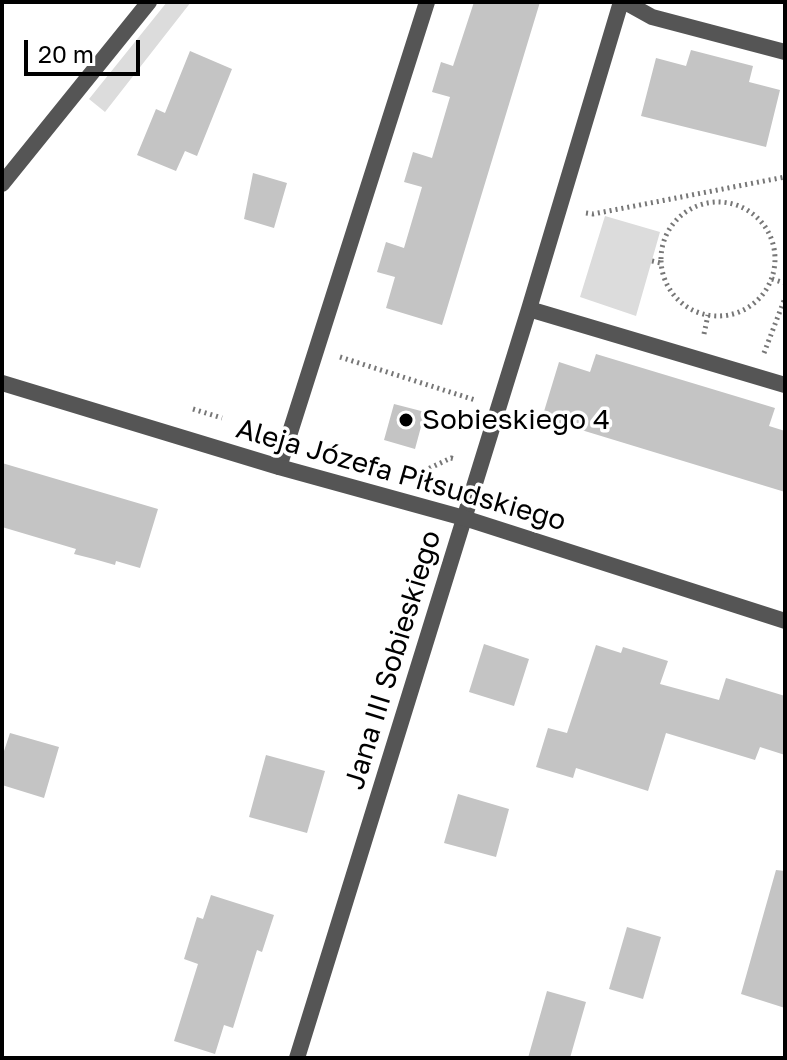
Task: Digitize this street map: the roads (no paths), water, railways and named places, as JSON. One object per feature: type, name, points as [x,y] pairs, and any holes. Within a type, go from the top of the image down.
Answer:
[{"type":"street","points":[[2,184],[149,2]]},
{"type":"street","points":[[279,467],[427,2]]},
{"type":"street","points":[[623,2],[652,17],[785,52]]},
{"type":"street","name":"Jana III Sobieskiego","points":[[297,1058],[623,2]]},
{"type":"street","points":[[529,309],[785,385]]},
{"type":"street","name":"Aleja Józefa Piłsudskiego","points":[[2,383],[279,467],[464,518],[785,621]]},
{"type":"place","name":"Sobieskiego 4","points":[[406,420]]}]
